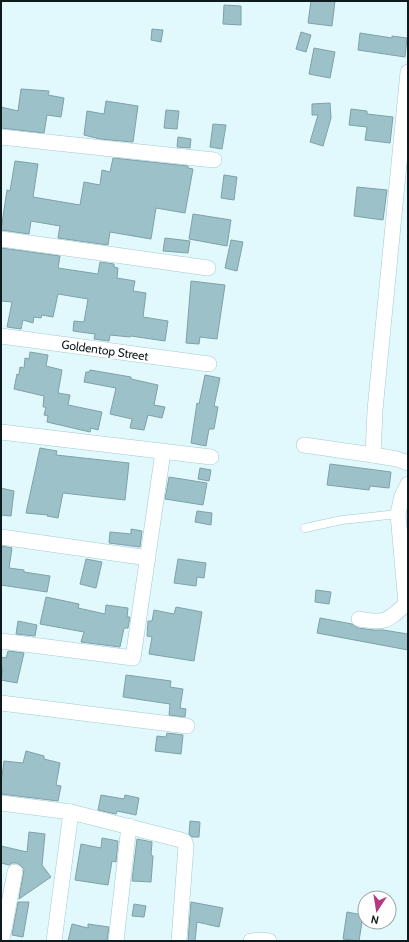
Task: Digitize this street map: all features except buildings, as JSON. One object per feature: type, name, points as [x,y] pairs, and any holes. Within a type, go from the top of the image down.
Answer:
[{"type":"street","points":[[373,454],[375,410],[408,72]]},
{"type":"street","points":[[1,137],[214,160]]},
{"type":"street","points":[[1,239],[208,268]]},
{"type":"street","name":"Goldentop Street","points":[[1,336],[209,364]]},
{"type":"street","points":[[1,432],[211,457]]},
{"type":"street","points":[[304,446],[373,454],[408,463]]},
{"type":"street","points":[[1,641],[133,658],[163,452]]},
{"type":"street","points":[[359,619],[376,622],[389,619],[407,604],[398,514],[402,496],[408,484]]},
{"type":"street","points":[[1,537],[148,558]]},
{"type":"street","points":[[1,703],[187,726]]},
{"type":"street","points":[[1,803],[72,812],[185,842],[186,846],[179,941]]},
{"type":"street","points":[[54,941],[72,812]]},
{"type":"street","points":[[116,941],[129,826]]},
{"type":"street","points":[[5,940],[15,872]]},
{"type":"street","points":[[251,941],[268,941]]},
{"type":"lane","points":[[305,528],[342,520],[398,514]]}]
